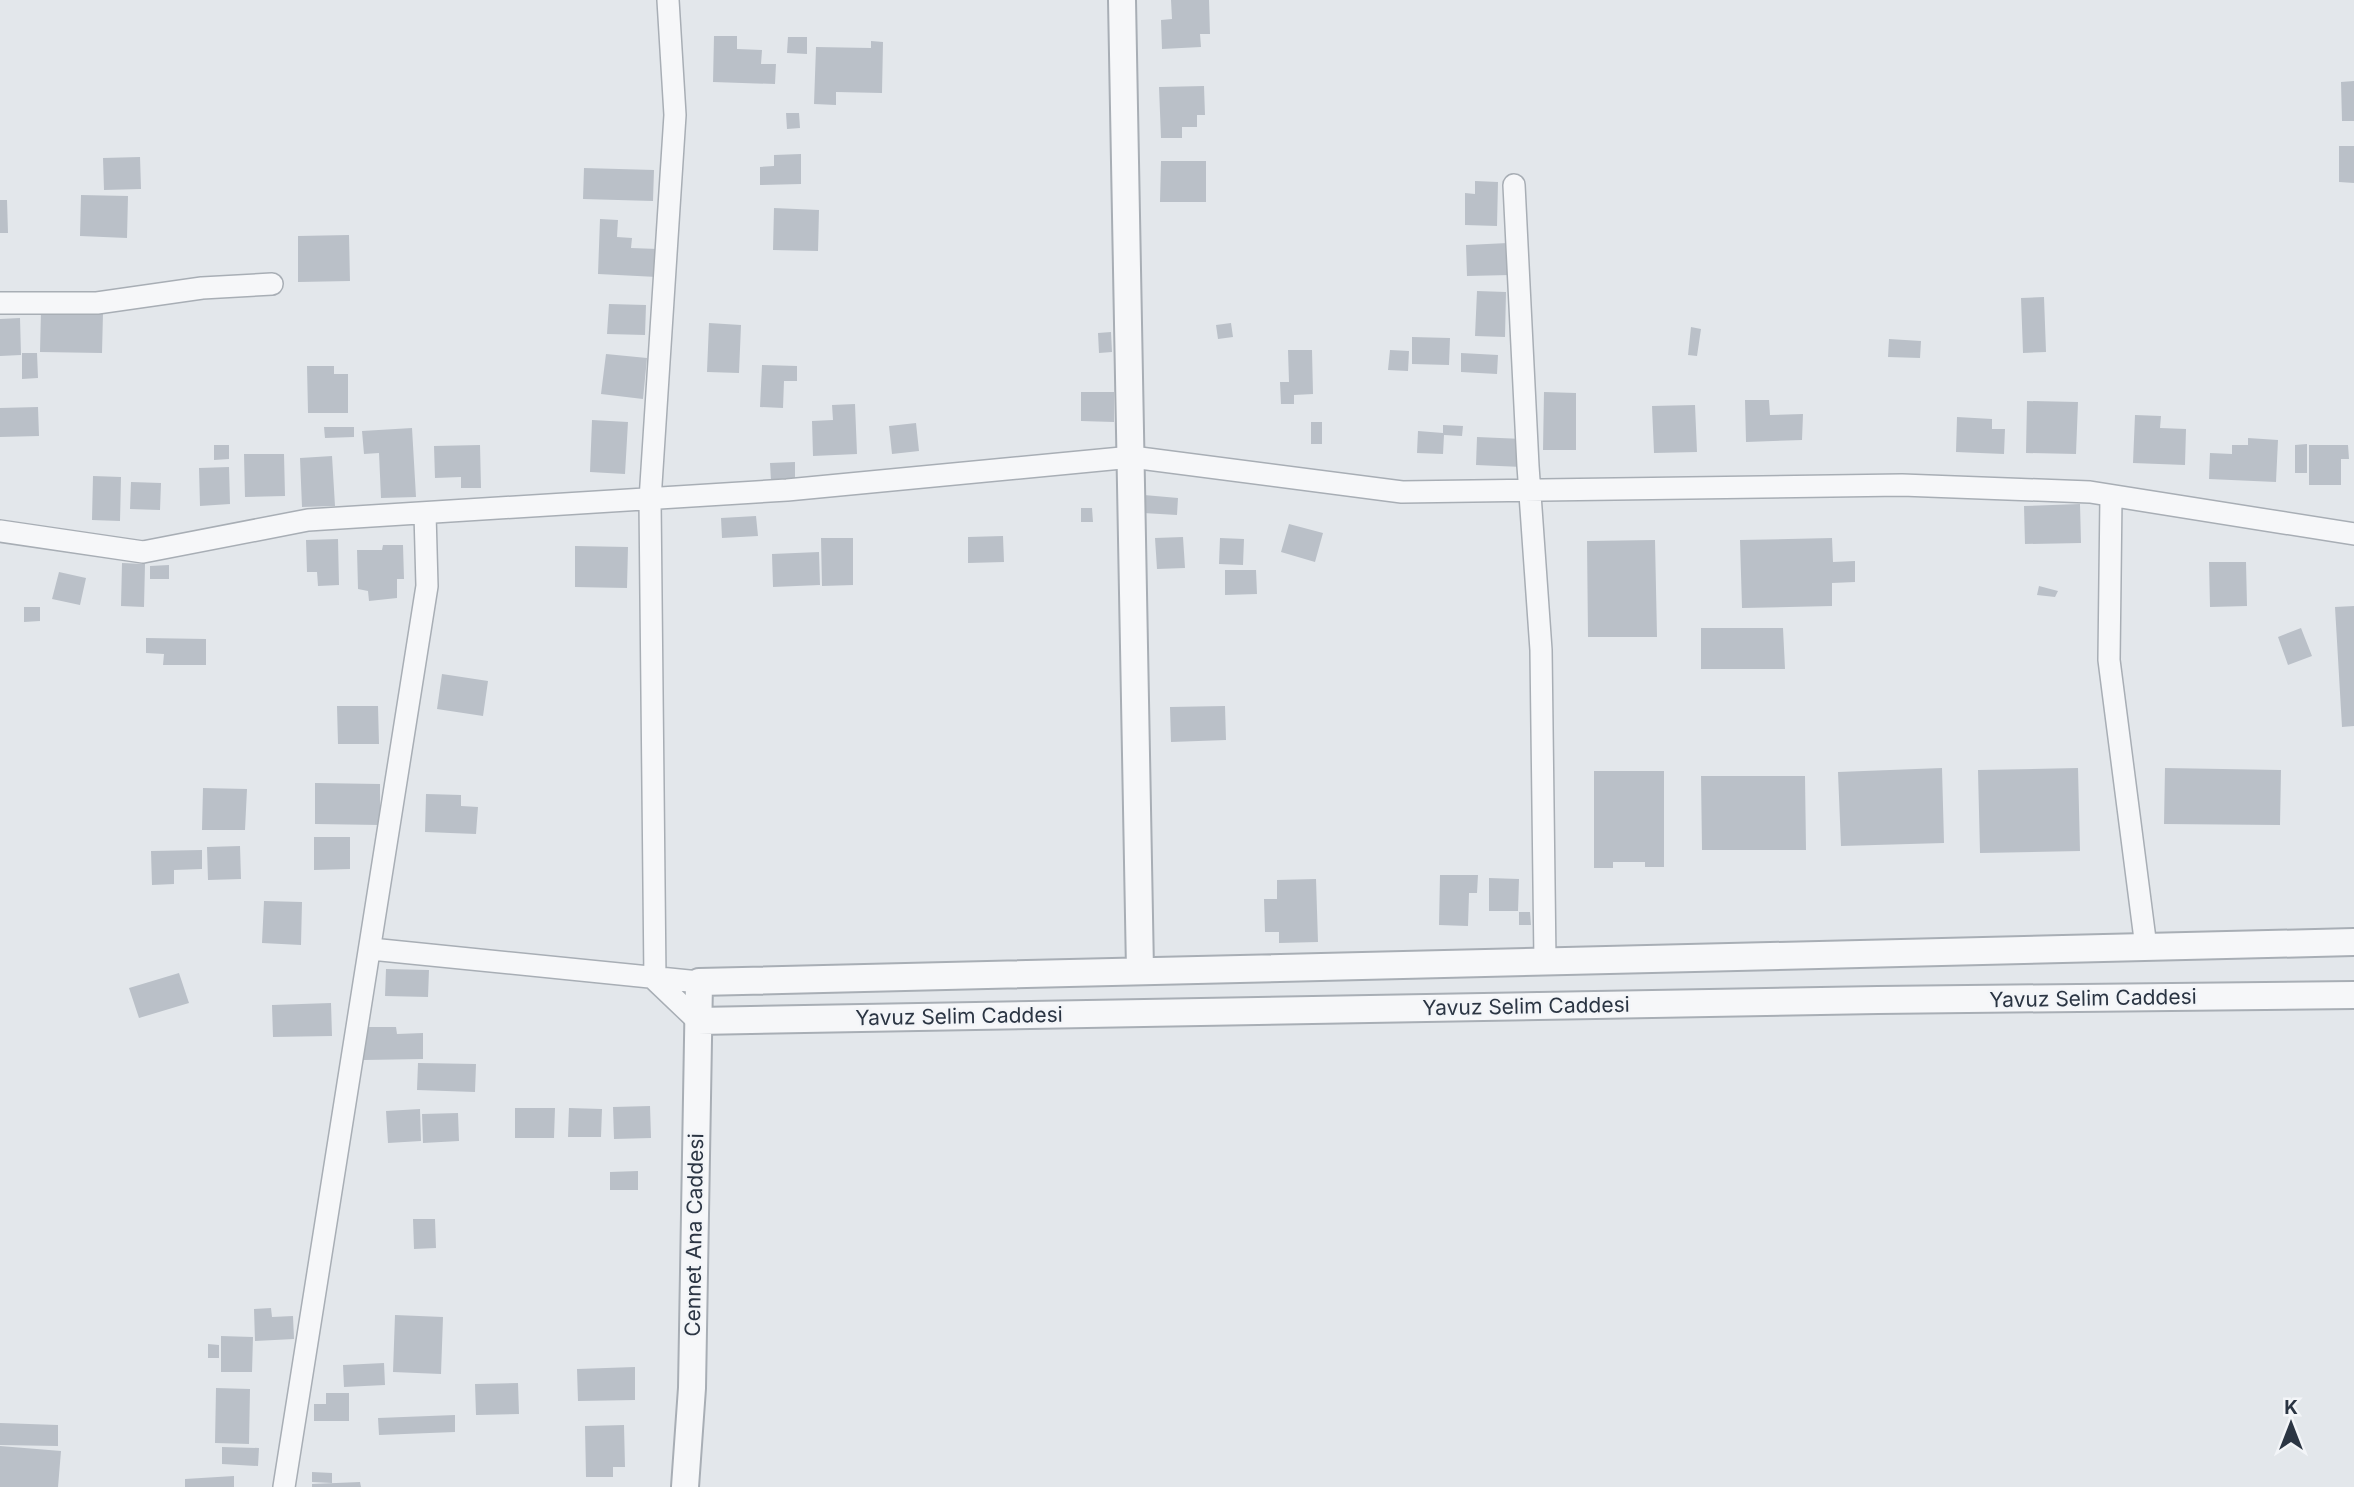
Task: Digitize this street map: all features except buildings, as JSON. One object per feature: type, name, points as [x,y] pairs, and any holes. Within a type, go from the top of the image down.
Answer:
[{"type":"street","points":[[668,0],[675,115],[650,500],[655,979],[698,1021]]},
{"type":"street","points":[[1122,0],[1140,970]]},
{"type":"street","points":[[1514,186],[1541,650],[1545,961]]},
{"type":"street","points":[[0,303],[97,303],[202,288],[272,284]]},
{"type":"street","points":[[0,531],[143,552],[308,520],[787,490],[1132,457],[1402,492],[1902,485],[2090,492],[2354,534]]},
{"type":"street","points":[[2111,496],[2109,660],[2146,947]]},
{"type":"street","points":[[284,1487],[427,586],[425,513]]},
{"type":"street","name":"Yavuz Selim Caddesi","points":[[699,982],[2354,942]]},
{"type":"street","points":[[371,949],[699,982]]},
{"type":"street","name":"Cennet Ana Caddesi","points":[[685,1487],[692,1388],[699,982]]},
{"type":"street","name":"Yavuz Selim Caddesi","points":[[698,1021],[1864,1000],[2354,995]]}]
